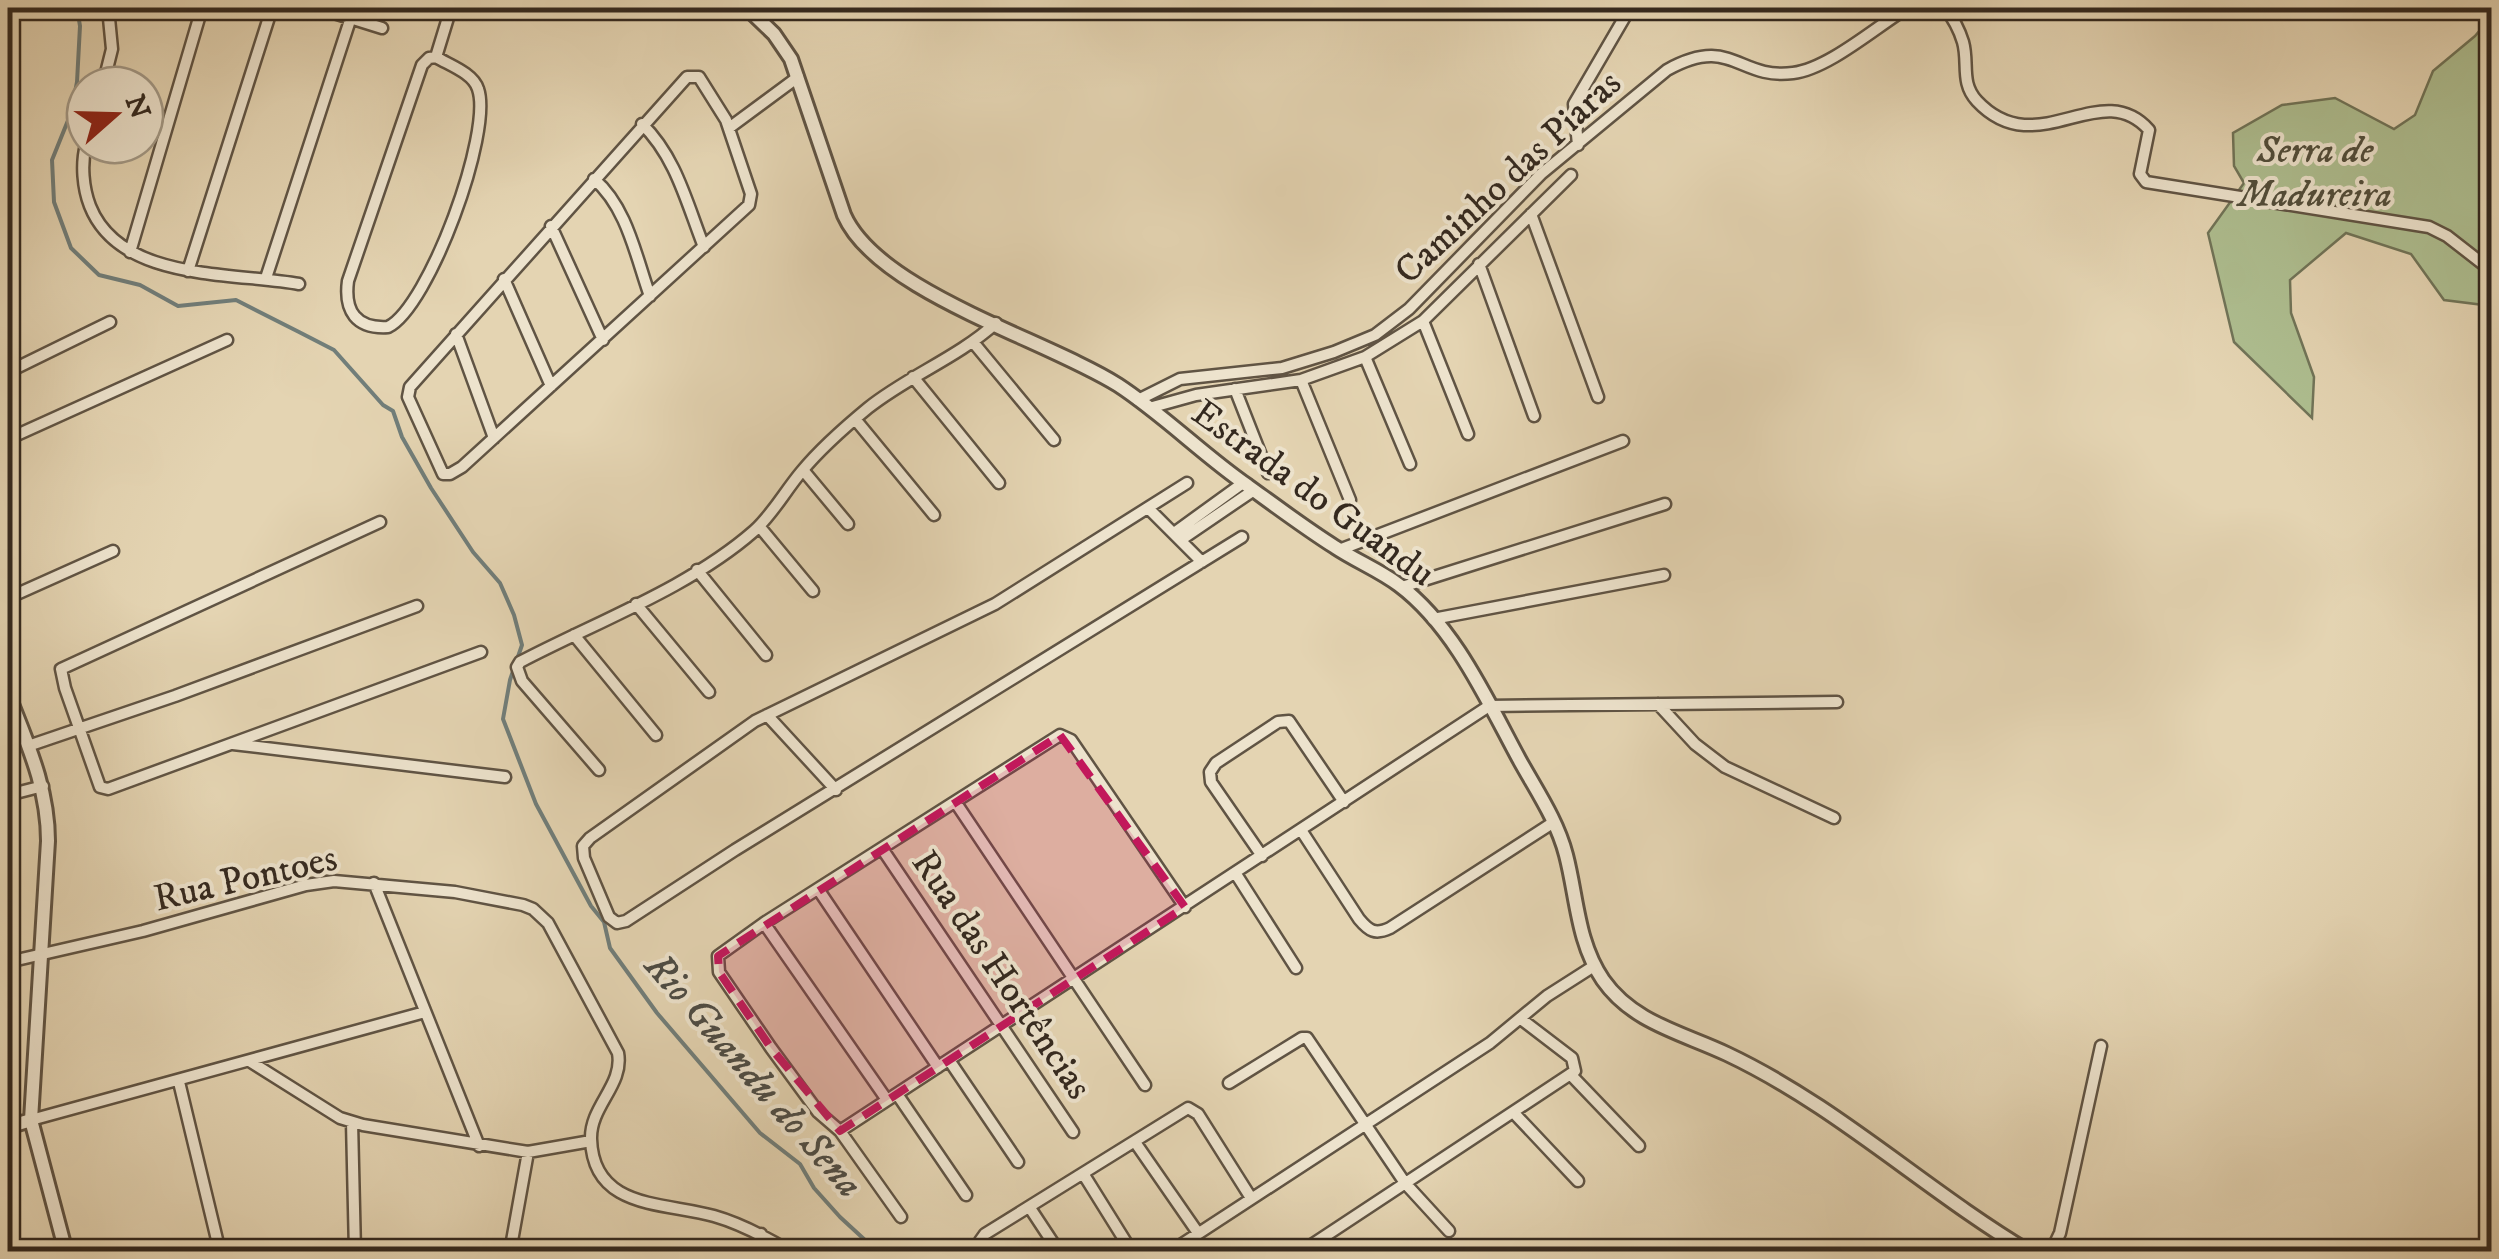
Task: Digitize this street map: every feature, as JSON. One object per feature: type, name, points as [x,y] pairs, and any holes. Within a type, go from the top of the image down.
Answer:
[{"type":"street","points":[[108,8],[112,49],[108,65]]},
{"type":"street","points":[[130,252],[202,8]]},
{"type":"street","points":[[188,271],[272,8]]},
{"type":"street","points":[[318,8],[352,12],[382,28]]},
{"type":"street","points":[[436,58],[451,8]]},
{"type":"street","name":"Estrada do Guandu","points":[[747,8],[781,42],[798,77],[844,215],[860,242],[892,271],[1081,364],[1144,404],[1249,487],[1339,550],[1402,587],[1433,619],[1489,706],[1554,822],[1566,853],[1580,927],[1594,966],[1606,984],[1637,1013],[1667,1030],[1725,1053],[1820,1106],[1954,1204],[2029,1252]]},
{"type":"street","points":[[1578,144],[1574,104],[1630,8]]},
{"type":"street","name":"Caminho das Piaras","points":[[1144,404],[1180,379],[1282,368],[1334,352],[1374,334],[1408,309],[1541,174],[1666,70],[1686,60],[1714,55],[1770,72],[1802,71],[1825,61],[1907,8]]},
{"type":"street","points":[[1945,8],[1963,42],[1967,85],[1987,110],[2022,126],[2045,126],[2095,110],[2123,115],[2149,130],[2140,174],[2146,182],[2429,228],[2447,236],[2492,271]]},
{"type":"street","points":[[266,278],[352,12]]},
{"type":"street","points":[[429,58],[436,58],[469,76],[480,93],[475,142],[457,210],[436,260],[404,314],[388,327],[362,324],[353,317],[348,305],[348,281],[422,66],[429,58]]},
{"type":"street","points":[[687,77],[699,77],[729,128],[752,199],[749,205],[462,467],[443,474],[408,398],[414,380],[642,124],[687,77]]},
{"type":"street","points":[[729,128],[798,77]]},
{"type":"street","points":[[642,124],[671,161],[704,247]]},
{"type":"street","points":[[85,165],[86,195],[94,216],[110,237],[130,252],[188,271],[299,284]]},
{"type":"street","points":[[1144,404],[1301,380],[1366,357],[1423,321],[1571,175]]},
{"type":"street","points":[[594,179],[620,212],[650,296]]},
{"type":"street","points":[[1531,214],[1598,397]]},
{"type":"street","points":[[551,226],[603,340]]},
{"type":"street","points":[[1479,264],[1534,416]]},
{"type":"street","points":[[504,279],[551,386]]},
{"type":"street","points":[[1423,321],[1468,434]]},
{"type":"street","points":[[8,372],[110,322]]},
{"type":"street","points":[[599,770],[522,681],[516,667],[520,662],[697,570],[759,526],[803,470],[855,419],[996,323]]},
{"type":"street","points":[[456,334],[494,438]]},
{"type":"street","points":[[8,439],[227,340]]},
{"type":"street","points":[[973,342],[1054,440]]},
{"type":"street","points":[[1366,357],[1410,464]]},
{"type":"street","points":[[913,378],[999,482]]},
{"type":"street","points":[[1301,380],[1350,500]]},
{"type":"street","points":[[1235,389],[1268,473]]},
{"type":"street","points":[[855,419],[934,515]]},
{"type":"street","points":[[1339,550],[1623,441]]},
{"type":"street","points":[[803,470],[848,524]]},
{"type":"street","points":[[1187,483],[994,604],[767,715],[723,742],[586,842],[584,858],[608,917],[617,923],[626,921],[1242,537]]},
{"type":"street","points":[[1178,536],[1249,487]]},
{"type":"street","points":[[1402,587],[1664,504]]},
{"type":"street","points":[[1149,509],[1202,562]]},
{"type":"street","points":[[380,522],[109,649],[67,664],[61,674],[96,782],[104,790],[481,652]]},
{"type":"street","points":[[759,526],[813,590]]},
{"type":"street","points":[[8,598],[113,551]]},
{"type":"street","points":[[697,570],[766,655]]},
{"type":"street","points":[[1433,619],[1664,575]]},
{"type":"street","points":[[636,604],[709,692]]},
{"type":"street","points":[[28,746],[417,606]]},
{"type":"street","points":[[574,635],[656,735]]},
{"type":"street","points":[[8,694],[43,786],[48,841],[32,1120],[66,1252]]},
{"type":"street","points":[[840,1130],[1489,706],[1837,702]]},
{"type":"street","points":[[1658,704],[1695,744],[1726,767],[1834,818]]},
{"type":"street","points":[[767,715],[836,790]]},
{"type":"street","points":[[1262,856],[1212,782],[1210,772],[1216,764],[1285,720],[1292,724],[1344,802]]},
{"type":"street","points":[[902,1218],[840,1130],[818,1112],[718,972],[718,956],[1054,737],[1065,735],[1185,906]]},
{"type":"street","points":[[228,744],[505,777]]},
{"type":"street","points":[[8,796],[43,786]]},
{"type":"street","points":[[956,803],[1145,1084]]},
{"type":"street","points":[[1302,830],[1359,919],[1377,932],[1390,928],[1554,822]]},
{"type":"street","name":"Rua das Hortências","points":[[883,850],[1074,1132]]},
{"type":"street","points":[[1236,874],[1296,968]]},
{"type":"street","name":"Rua Pontoes","points":[[8,962],[334,881],[374,882],[508,900],[533,909],[548,923],[619,1059],[616,1079],[592,1128],[591,1141]]},
{"type":"street","points":[[374,882],[479,1146]]},
{"type":"street","points":[[818,889],[938,1067]]},
{"type":"street","points":[[764,924],[966,1196]]},
{"type":"street","points":[[1170,1252],[1366,1124],[1594,966]]},
{"type":"street","points":[[8,1127],[425,1012]]},
{"type":"street","points":[[1301,1252],[1570,1076],[1576,1067],[1572,1058],[1520,1019]]},
{"type":"street","points":[[1229,1082],[1304,1038],[1405,1183],[1448,1231]]},
{"type":"street","points":[[2051,1252],[2060,1233],[2100,1046]]},
{"type":"street","points":[[950,1060],[1018,1162]]},
{"type":"street","points":[[251,1062],[296,1093],[352,1122],[528,1152],[591,1141],[602,1173],[623,1196],[714,1216],[761,1234],[791,1252]]},
{"type":"street","points":[[1570,1076],[1639,1146]]},
{"type":"street","points":[[179,1082],[220,1252]]},
{"type":"street","points":[[982,1252],[980,1241],[985,1234],[1182,1110],[1192,1108],[1251,1198]]},
{"type":"street","points":[[1514,1112],[1578,1180]]},
{"type":"street","points":[[352,1122],[355,1252]]},
{"type":"street","points":[[1135,1142],[1198,1233]]},
{"type":"street","points":[[510,1252],[528,1152]]},
{"type":"street","points":[[1084,1175],[1132,1252]]},
{"type":"street","points":[[1030,1208],[1058,1252]]},
{"type":"street","points":[[750,1252],[761,1234]]},
{"type":"highlighted area","points":[[1060,735],[1185,907],[840,1131],[771,1048],[719,972],[718,956]]},
{"type":"green space","name":"Serra de Madureira","points":[[2491,17],[2492,306],[2444,300],[2411,254],[2346,233],[2290,280],[2291,313],[2314,377],[2312,418],[2234,342],[2208,233],[2244,183],[2234,166],[2233,133],[2282,105],[2335,98],[2394,129],[2415,115],[2433,71],[2475,36]]},
{"type":"waterway","name":"Rio Guandu do Sena","points":[[77,8],[77,82],[71,113],[52,160],[54,202],[71,248],[99,275],[140,285],[178,306],[236,300],[334,350],[383,405],[393,411],[402,437],[431,488],[473,552],[500,583],[514,615],[522,645],[503,719],[536,804],[591,906],[604,922],[610,948],[657,1013],[760,1133],[800,1164],[814,1188],[878,1252]]}]
